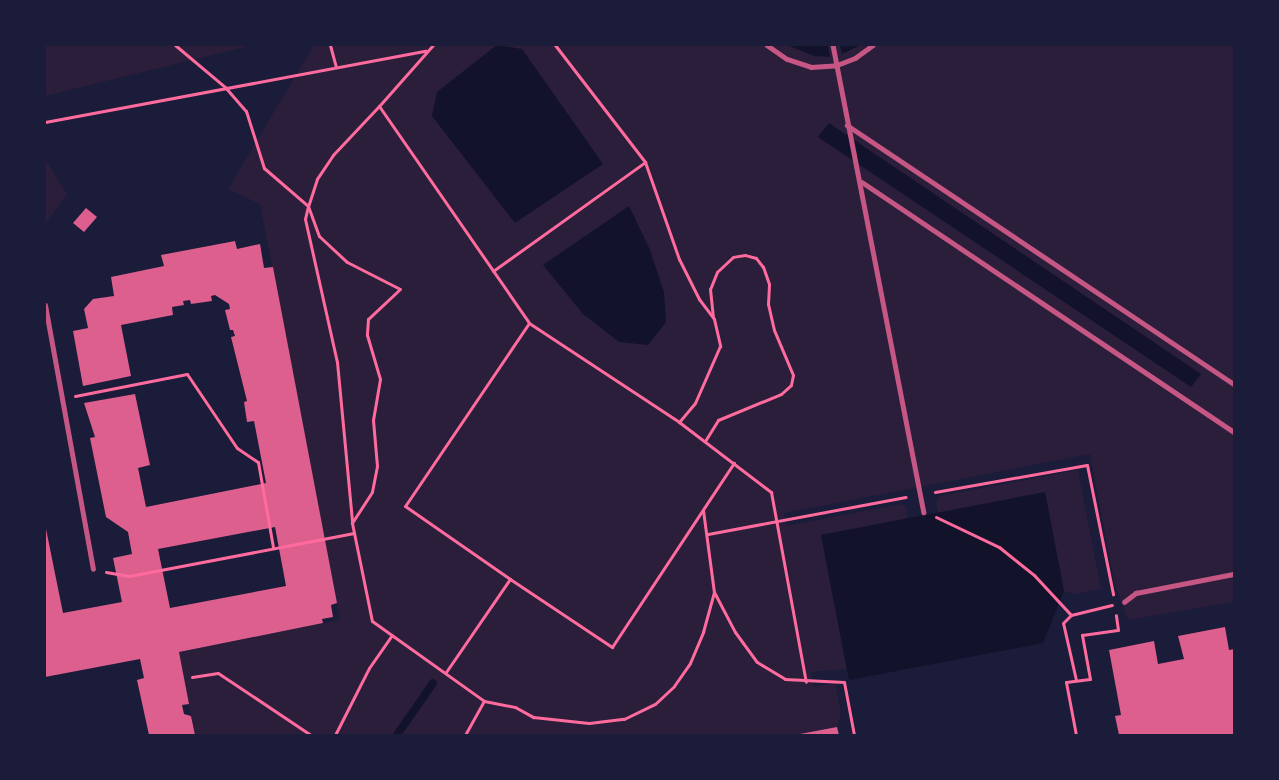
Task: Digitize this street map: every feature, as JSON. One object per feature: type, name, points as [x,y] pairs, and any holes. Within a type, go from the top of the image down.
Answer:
[{"type":"street","points":[[767,45],[787,59],[811,66],[837,65],[855,58],[873,45]]},
{"type":"street","points":[[833,45],[846,124],[862,182],[924,512]]},
{"type":"street","points":[[846,124],[1234,384]]},
{"type":"street","points":[[862,182],[1234,432]]},
{"type":"street","points":[[45,305],[64,398],[93,569]]},
{"type":"street","points":[[1124,602],[1136,593],[1234,574]]},
{"type":"path","points":[[175,45],[225,87],[246,111],[264,168],[308,206],[319,236],[347,262],[400,289],[368,319],[367,335],[380,379],[373,420],[377,466],[372,492],[352,523]]},
{"type":"path","points":[[330,45],[336,67]]},
{"type":"path","points":[[433,45],[426,50],[379,106],[333,155],[317,179],[305,219],[336,362],[352,523],[372,621],[446,672],[484,701],[515,707],[533,717],[589,723],[624,718],[655,704],[674,686],[690,664],[704,632],[714,592],[708,534],[703,509]]},
{"type":"path","points":[[554,45],[645,162],[679,259],[698,299],[714,320]]},
{"type":"path","points":[[45,122],[426,50]]},
{"type":"path","points":[[379,106],[529,323],[679,422],[771,492],[806,682]]},
{"type":"path","points":[[493,271],[645,162]]},
{"type":"path","points":[[679,422],[695,403],[720,346],[710,289],[716,272],[733,257],[745,255],[756,258],[763,267],[768,284],[768,304],[774,330],[793,375],[791,385],[781,394],[718,420],[705,441]]},
{"type":"path","points":[[529,323],[405,506],[510,579],[612,647],[734,463]]},
{"type":"path","points":[[64,398],[187,374],[237,448],[258,462],[273,547]]},
{"type":"path","points":[[708,534],[1087,465],[1115,604],[1118,630],[1082,635],[1090,679],[1066,682],[1076,735]]},
{"type":"path","points":[[924,512],[963,528],[999,548],[1034,575],[1071,615]]},
{"type":"path","points":[[93,569],[129,576],[354,533]]},
{"type":"path","points":[[446,672],[510,579]]},
{"type":"path","points":[[714,592],[735,632],[757,662],[785,680],[844,682],[855,735],[866,735]]},
{"type":"path","points":[[1076,680],[1064,623],[1071,615],[1115,604]]},
{"type":"path","points":[[335,735],[369,668],[392,635]]},
{"type":"path","points":[[192,677],[218,673],[311,735]]},
{"type":"path","points":[[465,735],[484,701]]},
{"type":"shaded area","points":[[45,45],[253,45],[45,96]]},
{"type":"shaded area","points":[[314,45],[1234,45],[1234,602],[1128,620],[1114,581],[1090,454],[784,513],[786,526],[901,504],[906,506],[908,518],[821,535],[847,669],[811,672],[814,687],[835,683],[841,713],[837,727],[806,735],[195,735],[179,652],[340,620],[260,204],[228,189]]},
{"type":"shaded area","points":[[497,45],[522,49],[603,164],[515,223],[432,116],[437,92]]},
{"type":"shaded area","points":[[787,45],[828,45],[830,57],[814,56]]},
{"type":"shaded area","points":[[840,45],[861,45],[842,54]]},
{"type":"shaded area","points":[[829,123],[1201,374],[1191,387],[818,137]]},
{"type":"shaded area","points":[[45,159],[67,194],[45,224]]},
{"type":"shaded area","points":[[629,206],[650,250],[664,292],[666,322],[648,345],[619,342],[583,314],[543,265]]},
{"type":"shaded area","points":[[1078,470],[1101,589],[1075,594],[1064,591],[1045,493],[938,513],[936,502],[940,496]]},
{"type":"shaded area","points":[[1045,492],[1064,591],[1043,643],[849,680],[821,535]]},
{"type":"building","points":[[86,208],[97,217],[84,232],[73,223]]},
{"type":"building","points":[[235,241],[237,249],[260,244],[264,268],[273,267],[337,603],[331,605],[333,617],[322,619],[323,623],[179,652],[189,704],[182,705],[184,714],[191,716],[195,735],[149,735],[137,680],[144,678],[140,659],[45,677],[45,524],[63,613],[122,602],[113,558],[132,554],[128,532],[106,517],[90,438],[95,437],[84,403],[135,394],[150,465],[138,468],[146,507],[266,483],[254,421],[247,422],[244,402],[247,401],[231,337],[235,336],[233,330],[230,330],[225,310],[230,309],[229,304],[215,295],[211,296],[212,301],[191,304],[190,300],[183,301],[184,305],[172,307],[173,315],[121,325],[131,376],[83,386],[73,331],[88,328],[84,309],[93,299],[114,296],[111,277],[164,266],[161,255]],"holes":[[[275,527],[286,586],[170,608],[158,549]]]},
{"type":"building","points":[[1225,627],[1229,650],[1234,649],[1234,735],[1119,735],[1115,716],[1121,715],[1109,650],[1154,641],[1158,664],[1184,659],[1178,636]]},
{"type":"building","points":[[837,727],[839,735],[800,735],[800,734]]},
{"type":"waterway","points":[[397,735],[433,683]]}]
